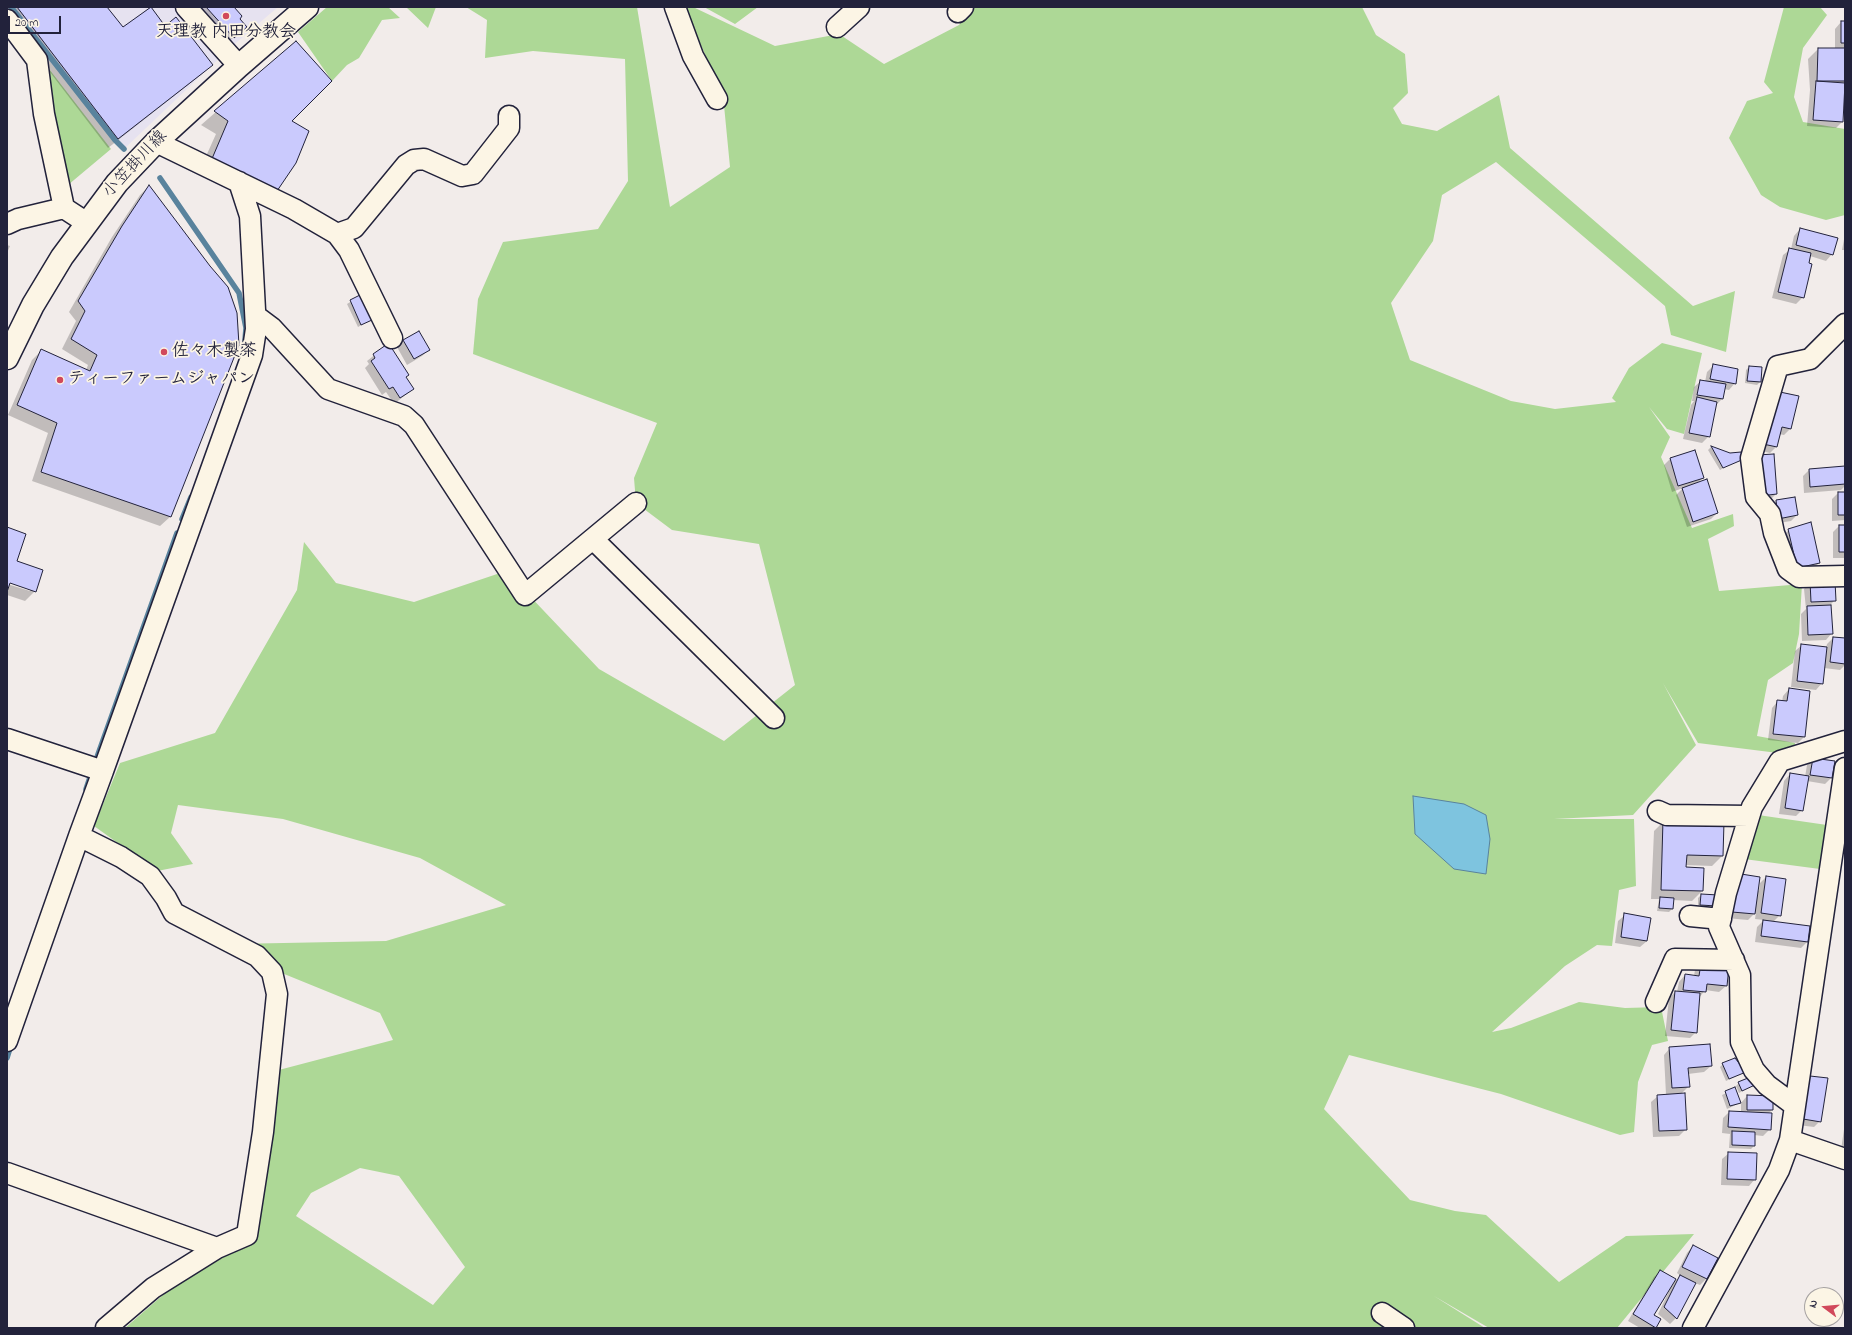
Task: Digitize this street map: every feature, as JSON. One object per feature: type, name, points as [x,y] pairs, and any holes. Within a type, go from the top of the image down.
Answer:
[{"type":"main road","name":"小笠掛川線","points":[[7,358],[33,305],[62,257],[117,183],[156,142],[239,66],[307,7]]},
{"type":"street","points":[[186,7],[239,66]]},
{"type":"street","points":[[675,7],[693,56],[717,99]]},
{"type":"street","points":[[837,27],[859,7]]},
{"type":"street","points":[[7,20],[37,60],[44,114],[64,208],[87,223]]},
{"type":"street","points":[[337,234],[354,228],[406,165],[414,160],[424,159],[462,176],[473,174],[509,128],[509,116]]},
{"type":"street","points":[[156,142],[294,209],[337,234],[349,250],[392,338]]},
{"type":"street","points":[[7,1041],[252,355],[256,329],[256,316],[250,216],[239,182]]},
{"type":"street","points":[[7,224],[18,219],[64,208]]},
{"type":"street","points":[[256,316],[272,328],[328,389],[404,416],[414,425],[525,595],[636,503]]},
{"type":"street","points":[[1845,324],[1810,359],[1778,366],[1751,458],[1756,497],[1770,514],[1774,532],[1788,569],[1799,577],[1845,576]]},
{"type":"street","points":[[593,539],[774,718]]},
{"type":"street","points":[[7,739],[103,771]]},
{"type":"street","points":[[1794,1105],[1767,1085],[1754,1070],[1741,1042],[1740,975],[1719,927],[1726,894],[1752,807],[1780,761],[1845,741]]},
{"type":"street","points":[[1693,1328],[1779,1170],[1790,1140],[1845,768]]},
{"type":"street","points":[[1658,811],[1667,815],[1749,816]]},
{"type":"street","points":[[79,836],[121,857],[150,876],[166,898],[174,913],[257,956],[272,972],[277,994],[263,1132],[247,1235],[217,1248],[153,1288],[106,1328]]},
{"type":"street","points":[[1690,916],[1721,919]]},
{"type":"street","points":[[1656,1002],[1675,959],[1734,960]]},
{"type":"street","points":[[1790,1140],[1845,1159]]},
{"type":"street","points":[[7,1173],[217,1248]]},
{"type":"street","points":[[1382,1313],[1404,1328]]},
{"type":"shaded area","points":[[7,7],[278,7],[230,48],[124,149],[7,12]]},
{"type":"green space","points":[[327,7],[388,7],[400,18],[382,20],[359,58],[347,65],[332,81],[298,32]]},
{"type":"green space","points":[[406,7],[436,7],[428,28]]},
{"type":"green space","points":[[466,7],[637,7],[670,207],[730,167],[723,95],[684,7],[693,7],[775,46],[839,34],[884,64],[959,25],[973,7],[1362,7],[1376,35],[1405,54],[1408,93],[1393,108],[1402,124],[1437,131],[1499,95],[1510,148],[1693,306],[1735,291],[1726,352],[1671,335],[1665,306],[1496,162],[1442,195],[1433,241],[1391,303],[1410,360],[1511,401],[1555,409],[1616,402],[1612,398],[1629,368],[1662,343],[1702,353],[1684,434],[1667,429],[1649,407],[1670,437],[1661,457],[1692,528],[1733,514],[1734,526],[1708,539],[1719,591],[1802,584],[1799,634],[1793,663],[1768,680],[1757,736],[1795,743],[1794,750],[1778,753],[1698,743],[1663,683],[1696,745],[1633,815],[1554,819],[1634,819],[1636,886],[1619,890],[1612,946],[1597,945],[1565,966],[1492,1032],[1511,1028],[1579,1002],[1625,1008],[1661,1007],[1668,1041],[1652,1045],[1638,1082],[1634,1132],[1620,1135],[1501,1094],[1349,1055],[1324,1109],[1410,1200],[1455,1211],[1486,1215],[1559,1282],[1626,1236],[1694,1234],[1617,1328],[1489,1328],[1434,1296],[1485,1328],[125,1328],[217,1248],[255,1238],[275,1071],[393,1040],[380,1013],[267,967],[232,944],[386,941],[506,905],[420,858],[283,819],[178,805],[171,833],[193,864],[157,871],[94,826],[120,763],[215,733],[297,590],[304,542],[336,583],[414,602],[506,571],[599,669],[724,741],[795,685],[759,544],[672,530],[636,503],[634,478],[657,423],[473,354],[478,299],[503,242],[598,229],[628,181],[625,59],[533,51],[485,58],[487,20]],"holes":[[[360,1168],[399,1176],[465,1267],[433,1305],[296,1216],[311,1193]]]},
{"type":"green space","points":[[704,7],[758,7],[735,24]]},
{"type":"green space","points":[[1784,7],[1820,7],[1827,15],[1803,48],[1794,97],[1803,122],[1845,129],[1845,215],[1826,220],[1780,207],[1761,195],[1729,138],[1747,101],[1773,93],[1764,82]]},
{"type":"green space","points":[[46,65],[111,149],[68,185],[52,118]]},
{"type":"green space","points":[[1758,815],[1827,825],[1820,869],[1744,859]]},
{"type":"water","points":[[1413,796],[1464,804],[1486,815],[1490,839],[1486,874],[1454,869],[1415,834]]},
{"type":"building","points":[[17,7],[107,7],[123,27],[151,7],[165,26],[176,17],[213,65],[118,139]]},
{"type":"building","points":[[206,7],[234,7],[242,16],[240,19],[247,27],[234,38]]},
{"type":"building","points":[[1841,21],[1845,21],[1845,43],[1841,43]]},
{"type":"building","points":[[296,41],[332,81],[292,121],[309,131],[296,163],[277,191],[211,161],[228,121],[214,111]]},
{"type":"building","points":[[1818,48],[1845,48],[1845,81],[1817,81]]},
{"type":"building","points":[[1816,81],[1845,83],[1843,122],[1813,120]]},
{"type":"building","name":"佐々木製茶","points":[[149,185],[210,266],[228,287],[237,313],[239,345],[171,517],[41,472],[57,423],[17,405],[41,349],[90,371],[97,355],[71,339],[85,311],[78,301],[122,226]]},
{"type":"building","points":[[1800,228],[1838,238],[1833,255],[1796,245]]},
{"type":"building","points":[[1789,248],[1811,253],[1809,263],[1812,264],[1804,298],[1778,292]]},
{"type":"building","points":[[360,295],[372,320],[361,325],[350,300]]},
{"type":"building","points":[[419,331],[430,350],[414,359],[403,340]]},
{"type":"building","points":[[386,345],[389,349],[391,347],[409,375],[406,377],[414,389],[400,398],[393,387],[389,389],[371,361],[375,358],[373,354]]},
{"type":"building","points":[[1713,364],[1738,369],[1736,384],[1710,379]]},
{"type":"building","points":[[1749,366],[1762,367],[1761,382],[1747,381]]},
{"type":"building","points":[[1700,380],[1726,384],[1723,399],[1697,395]]},
{"type":"building","points":[[1775,391],[1799,396],[1791,429],[1782,427],[1777,447],[1763,444]]},
{"type":"building","points":[[1697,397],[1717,402],[1710,437],[1689,433]]},
{"type":"building","points":[[1711,446],[1730,453],[1741,452],[1744,459],[1723,468]]},
{"type":"building","points":[[1695,450],[1704,478],[1678,486],[1670,458]]},
{"type":"building","points":[[1774,454],[1777,494],[1760,496],[1757,455]]},
{"type":"building","points":[[1845,466],[1845,484],[1810,487],[1809,469]]},
{"type":"building","points":[[1707,479],[1718,513],[1693,522],[1682,488]]},
{"type":"building","points":[[1838,492],[1845,492],[1845,515],[1838,515]]},
{"type":"building","points":[[1795,497],[1798,515],[1778,519],[1776,500]]},
{"type":"building","points":[[1811,522],[1820,563],[1797,568],[1788,529]]},
{"type":"building","points":[[1839,525],[1845,525],[1845,552],[1839,552]]},
{"type":"building","points":[[7,527],[26,534],[17,561],[43,570],[36,592],[10,583],[7,592]]},
{"type":"building","points":[[1810,581],[1835,581],[1836,601],[1811,602]]},
{"type":"building","points":[[1831,605],[1833,634],[1808,635],[1807,606]]},
{"type":"building","points":[[1833,637],[1845,638],[1845,664],[1830,662]]},
{"type":"building","points":[[1801,644],[1827,647],[1823,684],[1797,681]]},
{"type":"building","points":[[1789,688],[1810,691],[1805,737],[1773,734],[1777,700],[1787,701]]},
{"type":"building","points":[[1813,758],[1835,761],[1832,778],[1810,775]]},
{"type":"building","points":[[1790,773],[1809,776],[1803,811],[1785,808]]},
{"type":"building","points":[[1663,820],[1724,822],[1723,856],[1687,855],[1686,867],[1704,868],[1703,891],[1661,890]]},
{"type":"building","points":[[1741,874],[1760,877],[1755,914],[1732,912]]},
{"type":"building","points":[[1766,876],[1786,879],[1781,916],[1761,913]]},
{"type":"building","points":[[1701,894],[1718,895],[1717,906],[1700,905]]},
{"type":"building","points":[[1660,897],[1674,898],[1673,909],[1659,908]]},
{"type":"building","points":[[1624,913],[1651,918],[1647,941],[1621,937]]},
{"type":"building","points":[[1763,920],[1810,926],[1808,942],[1761,936]]},
{"type":"building","points":[[1701,963],[1729,966],[1727,986],[1707,984],[1706,992],[1683,990],[1685,974],[1699,976]]},
{"type":"building","points":[[1675,991],[1700,993],[1697,1033],[1671,1030]]},
{"type":"building","points":[[1710,1044],[1712,1066],[1688,1068],[1690,1087],[1672,1088],[1669,1047]]},
{"type":"building","points":[[1735,1058],[1746,1072],[1729,1079],[1722,1063]]},
{"type":"building","points":[[1753,1076],[1757,1084],[1742,1091],[1738,1082]]},
{"type":"building","points":[[1810,1076],[1828,1078],[1821,1122],[1803,1119]]},
{"type":"building","points":[[1735,1087],[1741,1103],[1730,1106],[1725,1091]]},
{"type":"building","points":[[1685,1093],[1687,1130],[1659,1131],[1657,1095]]},
{"type":"building","points":[[1747,1095],[1773,1096],[1773,1110],[1747,1110]]},
{"type":"building","points":[[1729,1111],[1772,1113],[1771,1130],[1728,1127]]},
{"type":"building","points":[[1732,1131],[1755,1132],[1755,1146],[1732,1145]]},
{"type":"building","points":[[1728,1152],[1757,1153],[1756,1180],[1727,1179]]},
{"type":"building","points":[[1693,1245],[1718,1258],[1707,1279],[1682,1267]]},
{"type":"building","points":[[1660,1270],[1676,1279],[1654,1315],[1661,1319],[1656,1328],[1633,1314]]},
{"type":"building","points":[[1680,1275],[1696,1283],[1677,1319],[1664,1307]]},
{"type":"waterway","points":[[11,7],[115,140],[124,149]]},
{"type":"waterway","points":[[160,178],[239,293],[246,328],[245,340]]},
{"type":"waterway","points":[[182,519],[191,497]]},
{"type":"waterway","points":[[96,760],[177,533]]},
{"type":"waterway","points":[[86,789],[91,774]]},
{"type":"waterway","points":[[7,1058],[11,1045]]},
{"type":"place","name":"天理教 内田分教会","points":[[226,16]]},
{"type":"place","name":"佐々木製茶","points":[[164,352]]},
{"type":"place","name":"ティーファームジャパン","points":[[60,380]]}]
